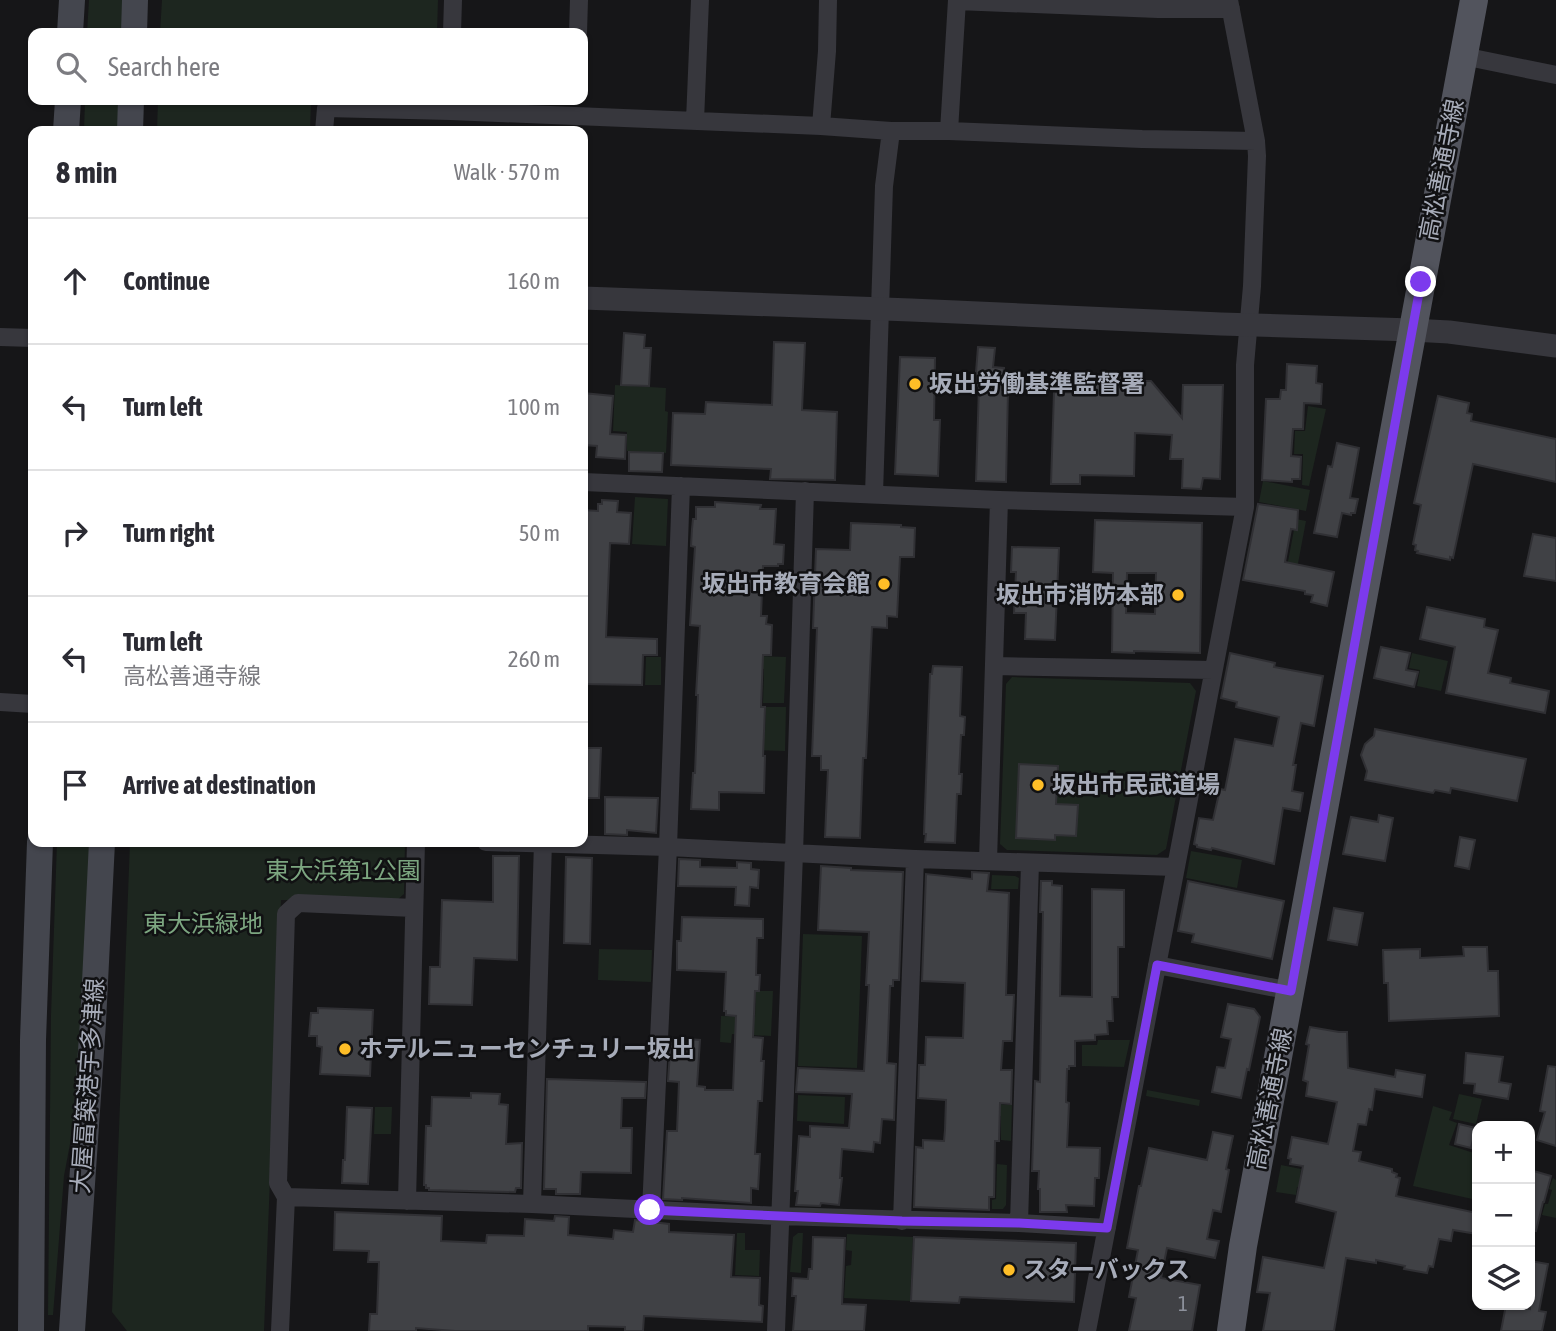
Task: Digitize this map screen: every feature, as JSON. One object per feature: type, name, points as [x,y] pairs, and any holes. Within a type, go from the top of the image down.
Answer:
[{"type":"main road","points":[[70,28],[72,0]]},
{"type":"main road","points":[[134,28],[135,0]]},
{"type":"main road","name":"高松善通寺線","points":[[1231,1331],[1243,1246],[1474,0]]},
{"type":"main road","points":[[66,126],[68,105]]},
{"type":"main road","points":[[130,126],[131,105]]},
{"type":"main road","name":"大屋冨築港宇多津線","points":[[31,1331],[33,1040],[40,847]]},
{"type":"main road","name":"大屋冨築港宇多津線","points":[[72,1331],[102,847]]},
{"type":"street","points":[[452,28],[453,0]]},
{"type":"street","points":[[578,28],[579,0]]},
{"type":"street","points":[[695,121],[700,0]]},
{"type":"street","points":[[821,126],[828,0]]},
{"type":"street","points":[[949,131],[957,0],[1075,2],[1158,9],[1230,4],[1257,156],[1252,286],[1245,365],[1245,507],[1087,1331]]},
{"type":"street","points":[[1464,56],[1556,75]]},
{"type":"street","points":[[324,126],[326,108],[450,105],[575,108],[695,121],[891,131],[1256,141]]},
{"type":"street","points":[[874,494],[884,187],[891,131]]},
{"type":"street","points":[[588,298],[1412,330],[1556,346]]},
{"type":"street","points":[[0,337],[28,338]]},
{"type":"street","points":[[588,482],[999,500],[1245,507]]},
{"type":"street","points":[[650,1210],[668,847],[681,486]]},
{"type":"street","points":[[776,1331],[805,491]]},
{"type":"street","points":[[988,861],[999,500]]},
{"type":"street","points":[[994,666],[1213,670]]},
{"type":"street","points":[[0,702],[28,704]]},
{"type":"street","points":[[588,844],[1175,867]]},
{"type":"street","points":[[407,1202],[416,847]]},
{"type":"street","points":[[532,1204],[542,847]]},
{"type":"street","points":[[902,1221],[915,859]]},
{"type":"street","points":[[1019,1223],[1030,863]]},
{"type":"street","points":[[280,1331],[286,1197],[278,1183],[286,914],[298,903],[414,908]]},
{"type":"street","points":[[1157,965],[1291,991]]},
{"type":"street","points":[[286,1197],[532,1204],[1107,1228]]},
{"type":"green space","points":[[89,0],[123,0],[122,28],[87,28]]},
{"type":"green space","points":[[162,0],[438,0],[437,28],[160,28]]},
{"type":"green space","points":[[85,105],[119,105],[118,126],[84,126]]},
{"type":"green space","points":[[158,105],[311,105],[310,126],[157,126]]},
{"type":"green space","points":[[615,385],[666,388],[666,453],[627,451],[627,432],[613,431]]},
{"type":"green space","points":[[1308,406],[1326,409],[1309,486],[1302,485],[1303,454],[1294,454],[1295,431],[1305,431]]},
{"type":"green space","points":[[1263,481],[1310,490],[1306,511],[1259,502]]},
{"type":"green space","points":[[635,497],[668,499],[666,546],[632,544]]},
{"type":"green space","points":[[1296,519],[1306,521],[1293,590],[1283,588]]},
{"type":"green space","points":[[1412,653],[1448,661],[1441,691],[1417,686],[1420,670],[1409,668]]},
{"type":"green space","points":[[758,656],[786,657],[784,703],[763,703],[764,669],[757,668]]},
{"type":"green space","points":[[646,657],[661,657],[661,685],[645,685]]},
{"type":"green space","points":[[1012,677],[1190,683],[1196,691],[1166,849],[1157,855],[1007,850],[1000,844],[1006,684]]},
{"type":"green space","points":[[766,707],[786,707],[785,751],[754,750],[761,730],[765,730]]},
{"type":"green space","points":[[57,847],[92,847],[75,1117],[64,1176],[53,1315],[48,1315],[51,1015]]},
{"type":"green space","name":"東大浜緑地","points":[[130,847],[405,847],[404,894],[397,900],[281,900],[264,1331],[127,1331],[112,1312]]},
{"type":"green space","points":[[1191,851],[1242,860],[1237,888],[1186,878]]},
{"type":"green space","points":[[992,875],[1019,878],[1018,889],[991,889]]},
{"type":"green space","points":[[803,934],[862,936],[857,1068],[798,1066]]},
{"type":"green space","points":[[599,949],[652,950],[651,982],[598,980]]},
{"type":"green space","points":[[756,991],[773,991],[771,1036],[732,1034],[731,1043],[720,1042],[721,1016],[755,1017]]},
{"type":"green space","points":[[1098,1040],[1130,1040],[1124,1067],[1082,1066],[1082,1045],[1097,1045]]},
{"type":"green space","points":[[1147,1090],[1200,1100],[1199,1106],[1146,1096]]},
{"type":"green space","points":[[1459,1094],[1482,1099],[1477,1121],[1472,1123],[1453,1119]]},
{"type":"green space","points":[[798,1095],[845,1097],[844,1124],[797,1121]]},
{"type":"green space","points":[[994,1104],[1012,1105],[1011,1141],[1001,1140],[1001,1116],[994,1116]]},
{"type":"green space","points":[[1433,1106],[1452,1112],[1449,1120],[1457,1123],[1449,1145],[1472,1152],[1472,1199],[1413,1186]]},
{"type":"green space","points":[[375,1107],[392,1107],[391,1134],[374,1134]]},
{"type":"green space","points":[[997,1164],[1007,1165],[1006,1205],[1003,1209],[992,1209],[992,1200],[996,1199]]},
{"type":"green space","points":[[1281,1165],[1301,1169],[1300,1176],[1321,1180],[1319,1191],[1297,1187],[1296,1195],[1276,1192]]},
{"type":"green space","points":[[1553,1178],[1556,1180],[1556,1218],[1542,1215],[1545,1204],[1548,1204]]},
{"type":"green space","points":[[737,1233],[745,1233],[745,1250],[760,1250],[759,1276],[735,1275]]},
{"type":"green space","points":[[803,1233],[801,1273],[790,1272],[793,1237]]},
{"type":"green space","points":[[847,1234],[913,1237],[910,1301],[844,1298],[846,1266],[851,1265],[852,1251],[846,1250]]},
{"type":"building","points":[[624,333],[645,335],[644,348],[651,348],[649,386],[621,385]]},
{"type":"building","points":[[774,342],[805,343],[802,410],[837,412],[835,480],[770,479],[771,469],[671,465],[673,413],[705,414],[706,402],[772,405]]},
{"type":"building","points":[[978,347],[995,348],[993,367],[1004,368],[1002,390],[1008,390],[1006,482],[976,481],[979,386],[975,385]]},
{"type":"building","points":[[900,357],[935,358],[934,420],[940,420],[938,476],[895,474]]},
{"type":"building","points":[[1287,364],[1317,366],[1316,383],[1322,384],[1321,404],[1304,403],[1303,429],[1293,429],[1291,456],[1301,457],[1300,479],[1292,479],[1292,482],[1262,480],[1266,399],[1280,399],[1281,390],[1286,390]]},
{"type":"building","points":[[1089,376],[1141,378],[1141,381],[1151,381],[1182,418],[1183,385],[1223,385],[1220,479],[1203,478],[1201,489],[1182,488],[1183,459],[1170,459],[1172,435],[1135,433],[1134,476],[1080,475],[1080,484],[1051,484],[1054,392],[1089,393]]},
{"type":"building","points":[[588,394],[613,396],[610,434],[626,435],[625,459],[596,457],[597,446],[588,445]]},
{"type":"building","points":[[1438,396],[1469,403],[1467,413],[1472,414],[1471,421],[1556,439],[1556,482],[1473,464],[1453,558],[1450,557],[1450,560],[1417,553],[1416,545],[1413,544],[1421,505],[1414,503]]},
{"type":"building","points":[[1337,443],[1359,448],[1350,498],[1358,499],[1355,513],[1342,513],[1337,537],[1314,533],[1328,466],[1332,467]]},
{"type":"building","points":[[629,452],[663,453],[662,472],[629,471]]},
{"type":"building","points":[[602,500],[618,501],[617,512],[631,513],[629,544],[610,543],[606,637],[657,639],[657,655],[643,655],[642,685],[588,684],[588,510],[598,511],[598,504],[602,504]]},
{"type":"building","points":[[715,502],[761,505],[760,509],[776,509],[774,544],[784,545],[783,564],[763,566],[761,616],[767,616],[766,624],[772,625],[771,655],[763,655],[761,707],[765,707],[764,793],[719,792],[719,810],[691,809],[695,773],[700,626],[690,625],[695,547],[691,546],[692,529],[693,519],[696,519],[696,507],[715,507]]},
{"type":"building","points":[[1258,504],[1298,510],[1297,530],[1291,529],[1285,562],[1334,572],[1327,606],[1311,602],[1313,595],[1305,594],[1305,591],[1243,580]]},
{"type":"building","points":[[1095,520],[1202,523],[1200,653],[1112,652],[1113,573],[1093,572]],"holes":[[[1127,573],[1156,573],[1155,614],[1126,613]]]},
{"type":"building","points":[[851,523],[915,528],[914,557],[900,557],[897,617],[887,616],[887,628],[872,627],[860,838],[825,837],[828,770],[821,770],[821,756],[812,756],[817,628],[813,628],[816,549],[850,550]]},
{"type":"building","points":[[1533,534],[1556,538],[1556,581],[1524,576]]},
{"type":"building","points":[[1012,547],[1059,548],[1055,640],[1025,639],[1026,613],[1014,613],[1016,572],[1011,572]]},
{"type":"building","points":[[1427,607],[1485,619],[1484,627],[1498,630],[1488,673],[1511,678],[1510,683],[1549,691],[1545,713],[1446,693],[1455,647],[1420,639]]},
{"type":"building","points":[[1381,647],[1410,653],[1406,670],[1418,672],[1414,687],[1374,678]]},
{"type":"building","points":[[1230,653],[1275,663],[1274,667],[1323,676],[1314,726],[1301,723],[1293,765],[1296,765],[1292,791],[1303,793],[1300,811],[1283,808],[1274,864],[1212,848],[1197,847],[1194,844],[1199,818],[1213,820],[1220,789],[1225,790],[1235,739],[1273,746],[1279,717],[1236,707],[1237,702],[1221,698]]},
{"type":"building","points":[[933,666],[962,667],[960,716],[965,717],[964,735],[961,735],[961,794],[957,794],[955,843],[925,842],[924,834],[930,674]]},
{"type":"building","points":[[1375,729],[1526,759],[1517,801],[1451,788],[1450,793],[1435,790],[1433,793],[1365,780],[1367,771],[1361,755],[1365,744],[1374,736]]},
{"type":"building","points":[[588,748],[601,748],[599,798],[588,798]]},
{"type":"building","name":"坂出市民武道場","points":[[1019,764],[1058,766],[1056,804],[1078,805],[1076,836],[1055,835],[1055,840],[1016,838]]},
{"type":"building","points":[[605,797],[658,798],[656,833],[627,830],[627,835],[605,834]]},
{"type":"building","points":[[1379,815],[1393,818],[1385,861],[1343,854],[1351,817],[1378,822]]},
{"type":"building","points":[[1460,837],[1475,840],[1469,869],[1455,866]]},
{"type":"building","points":[[493,856],[519,856],[517,960],[474,958],[472,1005],[429,1004],[430,967],[440,967],[442,900],[493,902]]},
{"type":"building","points":[[566,857],[592,858],[590,944],[564,943]]},
{"type":"building","points":[[679,859],[700,860],[700,867],[737,868],[737,862],[751,863],[751,869],[759,870],[758,888],[750,887],[749,906],[735,905],[736,887],[678,886]]},
{"type":"building","points":[[821,866],[903,872],[899,980],[893,980],[893,986],[890,986],[887,1063],[896,1064],[894,1120],[882,1119],[880,1143],[874,1142],[873,1152],[842,1149],[839,1205],[821,1203],[820,1206],[796,1205],[799,1136],[810,1137],[810,1126],[849,1128],[852,1094],[796,1092],[798,1068],[864,1071],[869,985],[866,985],[869,932],[818,930]]},
{"type":"building","points":[[972,872],[989,873],[987,891],[1009,893],[1006,995],[1014,995],[1012,1041],[1003,1041],[1001,1070],[1012,1070],[1011,1104],[1000,1103],[999,1141],[995,1141],[994,1197],[989,1197],[989,1210],[914,1207],[916,1147],[923,1148],[923,1140],[944,1141],[945,1130],[946,1100],[918,1098],[919,1065],[925,1065],[926,1037],[963,1038],[965,983],[922,981],[926,874],[972,879]]},
{"type":"building","points":[[1041,881],[1052,881],[1052,885],[1062,886],[1060,996],[1092,997],[1092,889],[1124,890],[1124,947],[1118,947],[1118,997],[1112,997],[1113,1021],[1107,1021],[1108,1034],[1095,1035],[1095,1040],[1075,1041],[1075,1066],[1069,1066],[1067,1069],[1067,1147],[1100,1148],[1099,1178],[1095,1178],[1094,1206],[1066,1205],[1067,1212],[1040,1212],[1039,1171],[1032,1171],[1035,1081],[1040,1082],[1043,912],[1040,912]]},
{"type":"building","points":[[1188,881],[1284,901],[1272,959],[1192,942],[1194,934],[1178,931]]},
{"type":"building","points":[[1334,908],[1363,913],[1357,945],[1328,940]]},
{"type":"building","points":[[682,917],[763,919],[763,938],[757,938],[756,975],[760,975],[759,991],[755,991],[753,1037],[763,1038],[761,1061],[764,1061],[762,1101],[758,1101],[755,1154],[760,1154],[758,1189],[751,1188],[751,1203],[663,1199],[667,1131],[677,1131],[679,1082],[668,1081],[671,1038],[700,1040],[697,1086],[705,1087],[705,1090],[733,1090],[736,1016],[726,1015],[724,1011],[726,972],[677,970],[677,941],[681,941]]},
{"type":"building","points":[[1463,947],[1487,947],[1488,971],[1498,971],[1499,1016],[1389,1021],[1388,983],[1384,983],[1383,950],[1420,949],[1420,958],[1464,956]]},
{"type":"building","points":[[1228,1004],[1254,1009],[1260,1017],[1241,1098],[1212,1092],[1217,1067],[1225,1068],[1231,1039],[1221,1037]]},
{"type":"building","points":[[318,1008],[373,1010],[370,1076],[320,1074],[322,1047],[317,1046],[317,1036],[309,1036],[311,1013],[318,1013]]},
{"type":"building","points":[[1310,1027],[1347,1032],[1348,1068],[1395,1077],[1396,1070],[1425,1075],[1422,1097],[1375,1089],[1372,1110],[1369,1109],[1366,1125],[1358,1124],[1353,1151],[1361,1152],[1359,1161],[1392,1169],[1392,1172],[1397,1174],[1396,1177],[1400,1178],[1396,1196],[1472,1212],[1472,1233],[1453,1230],[1451,1241],[1439,1239],[1433,1267],[1429,1266],[1427,1273],[1376,1260],[1376,1263],[1346,1258],[1334,1331],[1263,1331],[1270,1293],[1257,1292],[1263,1257],[1324,1268],[1336,1212],[1296,1202],[1303,1166],[1290,1164],[1291,1159],[1288,1158],[1292,1137],[1328,1144],[1337,1102],[1306,1096],[1308,1082],[1303,1080],[1309,1045],[1306,1044]]},
{"type":"building","points":[[1466,1053],[1503,1057],[1499,1082],[1511,1084],[1508,1099],[1474,1093],[1475,1084],[1464,1083]]},
{"type":"building","points":[[1548,1066],[1556,1067],[1556,1146],[1537,1140],[1545,1112],[1540,1111]]},
{"type":"building","points":[[547,1079],[646,1082],[645,1098],[622,1098],[621,1128],[632,1128],[631,1173],[581,1172],[580,1194],[556,1194],[556,1189],[544,1189]]},
{"type":"building","points":[[471,1093],[500,1094],[499,1104],[508,1105],[506,1144],[522,1143],[521,1188],[516,1188],[515,1192],[429,1190],[424,1185],[426,1126],[431,1126],[432,1097],[471,1098]]},
{"type":"building","points":[[347,1107],[372,1108],[368,1184],[342,1183]]},
{"type":"building","points":[[1459,1124],[1472,1127],[1471,1148],[1455,1144]]},
{"type":"building","points":[[1213,1132],[1233,1136],[1221,1212],[1213,1210],[1207,1239],[1219,1241],[1215,1258],[1167,1248],[1161,1278],[1200,1285],[1192,1331],[1129,1331],[1136,1298],[1129,1297],[1138,1250],[1127,1248],[1149,1148],[1207,1160]]},
{"type":"building","points":[[1535,1171],[1551,1176],[1535,1231]]},
{"type":"building","points":[[335,1212],[442,1216],[441,1241],[486,1243],[487,1235],[524,1236],[525,1219],[554,1221],[555,1216],[569,1217],[568,1235],[613,1239],[614,1230],[633,1232],[635,1220],[669,1224],[669,1232],[734,1235],[731,1277],[760,1278],[759,1305],[763,1306],[762,1322],[644,1316],[643,1331],[625,1331],[625,1327],[588,1326],[588,1331],[455,1331],[416,1328],[416,1331],[369,1331],[370,1314],[377,1314],[379,1262],[368,1262],[369,1251],[334,1250]]},
{"type":"building","points":[[813,1237],[845,1238],[842,1304],[866,1305],[864,1331],[793,1331],[796,1296],[792,1296],[793,1278],[808,1279],[809,1269],[812,1269]]},
{"type":"building","points":[[914,1237],[1076,1243],[1074,1302],[960,1297],[959,1303],[911,1301]]},
{"type":"building","points":[[1535,1262],[1548,1264],[1539,1311],[1546,1312],[1542,1331],[1501,1331],[1505,1310],[1535,1310]]},
{"type":"place","name":"坂出労働基準監督署","points":[[915,384]]},
{"type":"place","name":"坂出市教育会館","points":[[884,584]]},
{"type":"place","name":"坂出市消防本部","points":[[1178,595]]},
{"type":"place","name":"坂出市民武道場","points":[[1038,785]]},
{"type":"place","name":"ホテルニューセンチュリー坂出","points":[[345,1049]]},
{"type":"place","name":"スターバックス","points":[[1009,1270]]},
{"type":"route","points":[[650,1210],[1107,1228],[1157,965],[1291,991],[1421,282]]},
{"type":"park label","name":"東大浜第1公園","points":[[343,871]]}]
